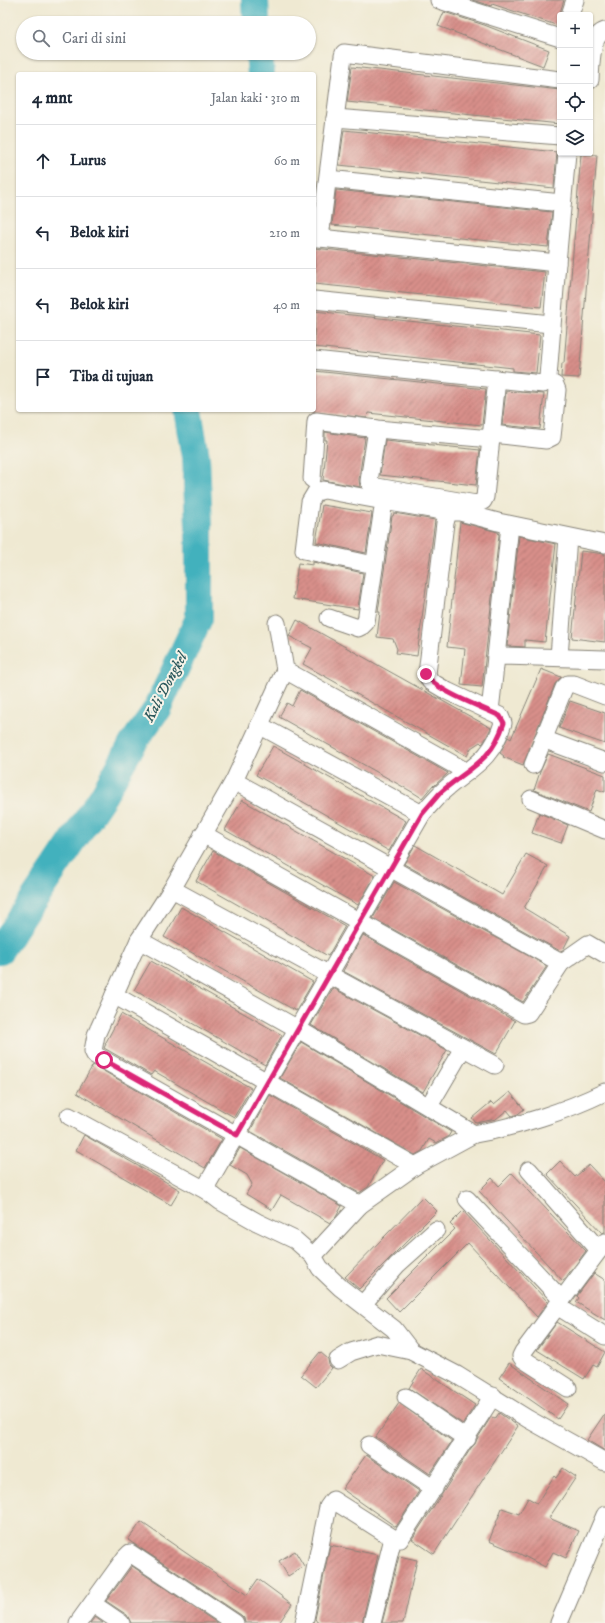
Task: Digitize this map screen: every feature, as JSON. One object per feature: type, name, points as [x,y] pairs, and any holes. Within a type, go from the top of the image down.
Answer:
[{"type":"street","points":[[439,0],[557,37]]},
{"type":"street","points":[[571,12],[575,0]]},
{"type":"street","points":[[593,51],[594,41],[601,32],[605,31]]},
{"type":"street","points":[[556,263],[317,238],[328,179],[343,56],[347,52],[557,80]]},
{"type":"street","points":[[335,118],[557,136]]},
{"type":"street","points":[[316,360],[543,384],[548,377],[556,263],[567,156]]},
{"type":"street","points":[[328,179],[562,203]]},
{"type":"street","points":[[316,300],[551,324]]},
{"type":"street","points":[[377,428],[369,481],[370,486],[476,504],[483,501],[486,497],[497,379]]},
{"type":"street","points":[[312,479],[316,421],[377,428],[491,437],[550,439],[552,437],[557,390],[554,385],[546,381]]},
{"type":"street","points":[[374,565],[304,550],[310,502],[316,492],[324,490],[448,512],[460,512],[510,525],[605,544]]},
{"type":"street","points":[[329,618],[358,628],[366,622],[384,501]]},
{"type":"street","points":[[207,1191],[208,1183],[422,814],[440,793],[484,760],[500,734],[504,723],[500,716],[447,691],[430,681],[426,674],[445,523],[448,512]]},
{"type":"street","points":[[490,711],[510,525]]},
{"type":"street","points":[[559,657],[568,537]]},
{"type":"street","points":[[277,623],[285,670],[234,782],[172,889],[139,940],[96,1035],[93,1051],[95,1056],[360,1206]]},
{"type":"street","points":[[496,658],[503,656],[605,659]]},
{"type":"street","points":[[285,670],[467,772]]},
{"type":"street","points":[[533,765],[564,688],[568,684],[574,684],[605,696]]},
{"type":"street","points":[[260,726],[422,814]]},
{"type":"street","points":[[544,739],[605,762]]},
{"type":"street","points":[[234,782],[391,867],[561,963]]},
{"type":"street","points":[[531,799],[605,830]]},
{"type":"street","points":[[203,834],[524,1014],[528,1013],[561,963],[587,944],[605,954]]},
{"type":"street","points":[[172,889],[495,1065]]},
{"type":"street","points":[[139,940],[298,1029],[474,1134]]},
{"type":"street","points":[[114,994],[415,1166]]},
{"type":"street","points":[[429,1106],[462,1048]]},
{"type":"street","points":[[313,1256],[360,1206],[415,1166],[474,1134],[491,1131],[560,1111],[605,1092]]},
{"type":"street","points":[[69,1116],[207,1191],[220,1201],[257,1222],[295,1240],[313,1256],[320,1268],[341,1288],[394,1330],[411,1351]]},
{"type":"street","points":[[529,1170],[601,1253],[560,1303],[521,1356],[522,1359],[568,1388]]},
{"type":"street","points":[[467,1199],[560,1303],[605,1336]]},
{"type":"street","points":[[363,1304],[397,1265],[436,1230]]},
{"type":"street","points":[[338,1360],[351,1352],[377,1344],[411,1351],[458,1375],[528,1419],[605,1462]]},
{"type":"street","points":[[304,1623],[328,1507],[333,1500],[393,1538],[400,1539],[467,1439],[493,1396]]},
{"type":"street","points":[[406,1397],[467,1439]]},
{"type":"street","points":[[368,1444],[434,1489]]},
{"type":"street","points":[[559,1623],[605,1515]]},
{"type":"street","points":[[372,1623],[393,1538]]},
{"type":"street","points":[[78,1623],[130,1553],[235,1623]]},
{"type":"street","points":[[93,1604],[121,1623]]},
{"type":"building","points":[[472,0],[564,0],[560,12],[557,12],[556,25],[492,4],[491,6]]},
{"type":"building","points":[[444,12],[484,25],[549,50],[543,66],[438,26]]},
{"type":"building","points":[[352,67],[557,90],[557,124],[347,102]]},
{"type":"building","points":[[344,130],[557,152],[554,188],[339,165]]},
{"type":"building","points":[[597,155],[579,378],[561,377],[562,363],[564,363],[581,156]]},
{"type":"building","points":[[336,190],[552,212],[548,247],[332,225]]},
{"type":"building","points":[[316,248],[545,272],[541,307],[316,284]]},
{"type":"building","points":[[316,311],[540,335],[536,373],[513,371],[513,368],[316,347]]},
{"type":"building","points":[[316,371],[486,389],[482,425],[368,413],[367,418],[314,412],[316,412]]},
{"type":"building","points":[[506,391],[544,394],[540,429],[502,425]]},
{"type":"building","points":[[325,432],[365,438],[359,479],[360,487],[323,480],[327,440],[325,440]]},
{"type":"building","points":[[385,440],[480,450],[476,485],[380,475]]},
{"type":"building","points":[[322,505],[372,513],[366,553],[316,542]]},
{"type":"building","points":[[394,513],[435,520],[417,656],[396,653],[397,649],[393,639],[377,637],[380,612],[378,612],[392,516]]},
{"type":"building","points":[[460,522],[498,532],[499,535],[482,687],[461,685],[465,649],[447,647]]},
{"type":"building","points":[[519,536],[556,544],[545,642],[525,640],[525,647],[507,646]]},
{"type":"building","points":[[581,551],[605,554],[605,642],[572,638]]},
{"type":"building","points":[[313,562],[363,573],[358,609],[293,599],[298,563],[313,565]]},
{"type":"building","points":[[297,620],[491,728],[484,742],[482,744],[480,742],[471,748],[467,756],[303,664],[312,648],[289,636]]},
{"type":"building","points":[[541,669],[561,677],[555,684],[523,765],[503,757],[504,756],[500,753],[508,737],[511,739]]},
{"type":"building","points":[[300,690],[448,773],[434,786],[433,785],[422,798],[279,717],[287,703],[292,706]]},
{"type":"building","points":[[570,701],[605,713],[605,744],[559,728]]},
{"type":"building","points":[[273,746],[406,821],[389,851],[256,775]]},
{"type":"building","points":[[548,754],[605,775],[605,792],[597,789],[589,812],[534,790]]},
{"type":"building","points":[[242,800],[375,876],[358,905],[225,830]]},
{"type":"building","points":[[539,813],[568,825],[561,843],[532,833]]},
{"type":"building","points":[[415,845],[502,895],[526,854],[548,866],[524,908],[570,936],[563,950],[560,951],[404,864]]},
{"type":"building","points":[[213,851],[345,926],[328,956],[196,881]]},
{"type":"building","points":[[394,882],[547,966],[523,1002],[373,918]]},
{"type":"building","points":[[181,907],[313,982],[296,1011],[164,937]]},
{"type":"building","points":[[363,935],[515,1021],[496,1054],[343,971]]},
{"type":"building","points":[[151,961],[282,1035],[265,1065],[134,990]]},
{"type":"building","points":[[333,988],[447,1050],[423,1092],[311,1025]]},
{"type":"building","points":[[121,1014],[251,1088],[234,1117],[154,1071],[151,1075],[104,1048]]},
{"type":"building","points":[[301,1042],[451,1132],[448,1137],[436,1143],[429,1139],[422,1151],[415,1155],[280,1078]]},
{"type":"building","points":[[93,1065],[222,1139],[205,1168],[77,1093]]},
{"type":"building","points":[[510,1092],[524,1109],[518,1114],[512,1116],[507,1110],[496,1119],[476,1123],[472,1118],[491,1102],[494,1105]]},
{"type":"building","points":[[270,1095],[383,1160],[368,1187],[359,1193],[250,1131]]},
{"type":"building","points":[[84,1135],[180,1190],[171,1205],[76,1150]]},
{"type":"building","points":[[240,1148],[342,1206],[336,1217],[330,1223],[281,1195],[272,1210],[246,1194],[252,1184],[247,1175],[230,1165]]},
{"type":"building","points":[[560,1161],[575,1177],[589,1165],[605,1182],[605,1232],[602,1233],[547,1174]]},
{"type":"building","points":[[512,1173],[586,1251],[563,1281],[479,1191],[492,1178],[499,1186]]},
{"type":"building","points":[[423,1197],[437,1211],[359,1289],[345,1277]]},
{"type":"building","points":[[463,1211],[548,1302],[537,1317],[468,1243],[399,1312],[386,1298],[455,1229],[450,1224]]},
{"type":"building","points":[[594,1273],[605,1280],[605,1320],[576,1302],[579,1298],[577,1296]]},
{"type":"building","points":[[557,1322],[605,1352],[597,1367],[593,1365],[584,1379],[537,1350]]},
{"type":"building","points":[[320,1352],[328,1359],[329,1365],[332,1368],[316,1387],[301,1375]]},
{"type":"building","points":[[509,1363],[568,1404],[558,1419],[499,1378]]},
{"type":"building","points":[[421,1369],[475,1405],[463,1424],[409,1388]]},
{"type":"building","points":[[399,1403],[452,1441],[430,1474],[376,1437]]},
{"type":"building","points":[[499,1413],[518,1426],[434,1554],[412,1539],[475,1444],[491,1417],[495,1419]]},
{"type":"building","points":[[605,1413],[605,1451],[587,1440]]},
{"type":"building","points":[[366,1455],[419,1491],[396,1527],[342,1489]]},
{"type":"building","points":[[563,1468],[576,1477],[549,1518],[579,1531],[566,1558],[553,1552],[545,1567],[520,1554],[489,1541],[502,1508],[519,1514],[528,1498],[537,1503],[554,1476],[556,1478]]},
{"type":"building","points":[[141,1522],[247,1595],[258,1579],[292,1604],[279,1623],[245,1623],[244,1618],[241,1615],[128,1540]]},
{"type":"building","points":[[330,1545],[378,1555],[362,1623],[318,1623],[315,1619]]},
{"type":"building","points":[[295,1551],[304,1566],[288,1576],[279,1561]]},
{"type":"building","points":[[399,1556],[417,1560],[403,1623],[382,1623]]},
{"type":"building","points":[[132,1566],[217,1623],[131,1623],[127,1615],[106,1601]]},
{"type":"building","points":[[95,1617],[103,1623],[90,1623]]},
{"type":"waterway","name":"Kali Dongkel","points":[[255,0],[256,16]]},
{"type":"waterway","name":"Kali Dongkel","points":[[260,60],[261,72]]},
{"type":"waterway","name":"Kali Dongkel","points":[[0,950],[103,796],[133,743],[157,709],[199,618],[199,526],[196,457],[188,412]]},
{"type":"route","points":[[104,1060],[237,1135],[422,814],[440,793],[484,760],[500,734],[504,723],[500,716],[447,691],[430,681],[426,674]]}]
